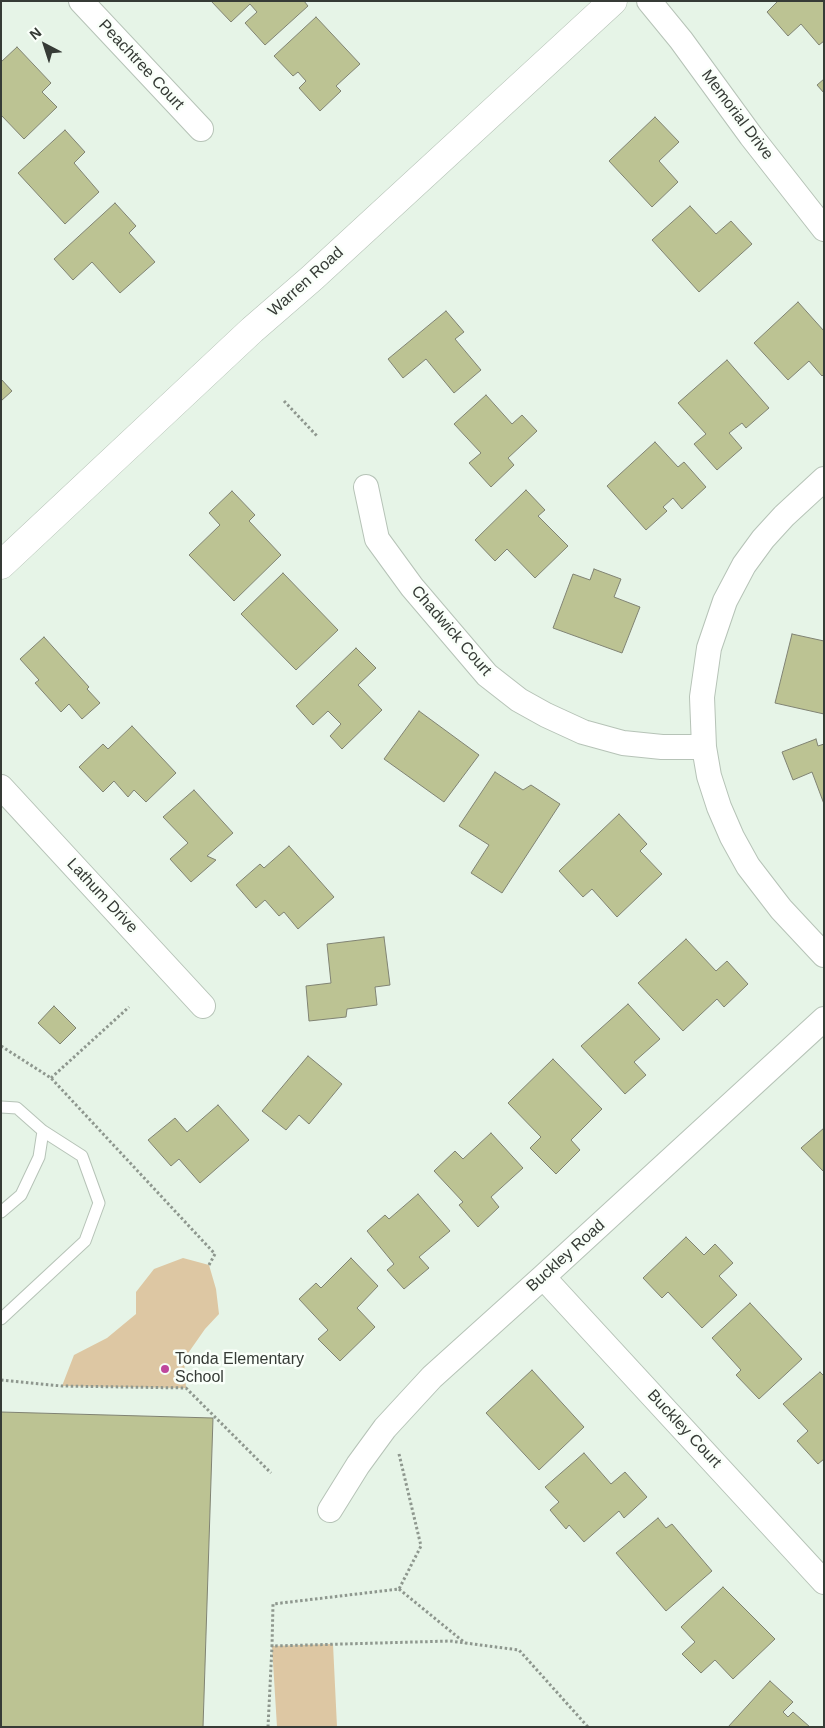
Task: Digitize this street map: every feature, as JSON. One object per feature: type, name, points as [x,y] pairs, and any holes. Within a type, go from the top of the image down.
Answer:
[{"type":"main road","name":"Warren Road","points":[[1,565],[252,330],[312,278],[613,1]]},
{"type":"street","name":"Peachtree Court","points":[[81,1],[201,129]]},
{"type":"street","name":"Memorial Drive","points":[[649,1],[681,40],[751,136],[824,229]]},
{"type":"street","points":[[824,480],[784,516],[763,539],[744,565],[725,601],[709,648],[702,697],[704,747],[710,776],[719,807],[732,837],[748,866],[781,909],[824,955]]},
{"type":"street","name":"Chadwick Court","points":[[366,487],[378,539],[412,587],[487,675],[519,700],[583,732],[623,743],[662,748],[704,747]]},
{"type":"street","name":"Lathum Drive","points":[[1,787],[203,1006]]},
{"type":"street","name":"Buckley Road","points":[[330,1510],[384,1428],[432,1377],[824,1019]]},
{"type":"street","name":"Buckley Court","points":[[543,1277],[824,1582]]},
{"type":"lane","points":[[1,1107],[17,1108],[43,1131],[82,1156],[100,1203],[85,1241],[1,1319]]},
{"type":"lane","points":[[1,1212],[20,1194],[39,1157],[43,1131]]},
{"type":"path","points":[[284,401],[317,436]]},
{"type":"path","points":[[51,1078],[129,1006]]},
{"type":"path","points":[[1,1046],[51,1078],[216,1254],[209,1265]]},
{"type":"path","points":[[1,1380],[62,1386],[186,1388],[271,1473]]},
{"type":"path","points":[[398,1451],[421,1546],[399,1589]]},
{"type":"path","points":[[268,1727],[273,1604],[399,1589],[465,1643]]},
{"type":"path","points":[[272,1646],[450,1642],[519,1650],[588,1727]]},
{"type":"shaded area","points":[[183,1258],[209,1265],[216,1289],[219,1314],[205,1329],[184,1359],[186,1388],[62,1386],[74,1355],[107,1338],[136,1314],[136,1292],[154,1269]]},
{"type":"shaded area","points":[[333,1644],[337,1727],[277,1727],[272,1646]]},
{"type":"building","points":[[211,1],[304,1],[308,6],[265,45],[245,23],[257,12],[250,4],[231,22]]},
{"type":"building","points":[[778,1],[824,1],[824,41],[819,45],[801,24],[788,36],[767,12]]},
{"type":"building","points":[[316,17],[360,64],[336,86],[341,91],[320,111],[299,88],[306,81],[298,72],[293,76],[274,56]]},
{"type":"building","points":[[17,47],[51,83],[42,92],[57,107],[24,139],[1,115],[1,62]]},
{"type":"building","points":[[824,79],[824,93],[817,85]]},
{"type":"building","points":[[655,117],[679,142],[659,161],[678,182],[652,207],[609,161]]},
{"type":"building","points":[[65,130],[85,152],[74,163],[99,192],[65,224],[18,173]]},
{"type":"building","points":[[115,203],[136,226],[129,233],[155,262],[120,293],[92,262],[73,280],[54,259]]},
{"type":"building","points":[[690,206],[716,234],[731,221],[752,244],[699,292],[652,240]]},
{"type":"building","points":[[798,302],[824,331],[824,374],[822,376],[809,361],[788,380],[754,343]]},
{"type":"building","points":[[446,311],[464,332],[455,339],[481,370],[454,393],[426,359],[403,378],[388,359]]},
{"type":"building","points":[[727,360],[769,408],[746,428],[742,423],[729,433],[742,448],[717,470],[694,444],[706,434],[678,403]]},
{"type":"building","points":[[1,379],[12,391],[1,401]]},
{"type":"building","points":[[486,395],[512,424],[522,415],[537,431],[508,458],[514,465],[491,487],[469,463],[481,453],[454,424]]},
{"type":"building","points":[[655,442],[678,467],[684,462],[706,487],[682,509],[673,498],[663,507],[667,511],[646,530],[607,486]]},
{"type":"building","points":[[526,490],[545,510],[538,516],[568,546],[535,578],[507,549],[495,561],[475,540]]},
{"type":"building","points":[[232,491],[255,515],[249,521],[281,555],[234,601],[189,555],[220,525],[209,513]]},
{"type":"building","points":[[594,569],[621,579],[614,597],[640,607],[622,653],[553,628],[573,574],[590,580]]},
{"type":"building","points":[[283,573],[338,630],[296,670],[241,614]]},
{"type":"building","points":[[792,634],[824,641],[824,714],[775,703]]},
{"type":"building","points":[[44,637],[89,687],[87,689],[100,703],[82,719],[69,704],[61,712],[35,683],[39,680],[20,659]]},
{"type":"building","points":[[356,648],[376,668],[358,685],[382,710],[342,749],[330,736],[341,724],[328,711],[313,725],[296,706]]},
{"type":"building","points":[[419,711],[479,755],[444,802],[384,759]]},
{"type":"building","points":[[132,726],[176,773],[146,802],[134,790],[128,797],[114,781],[103,792],[79,767],[103,744],[108,749]]},
{"type":"building","points":[[816,739],[818,746],[824,744],[824,804],[812,772],[793,780],[782,752]]},
{"type":"building","points":[[495,772],[523,790],[531,785],[560,804],[502,893],[471,873],[489,845],[459,826]]},
{"type":"building","points":[[194,790],[233,833],[207,856],[216,860],[191,882],[170,859],[188,843],[163,817]]},
{"type":"building","points":[[619,814],[647,844],[640,851],[662,874],[617,917],[592,889],[583,897],[559,871]]},
{"type":"building","points":[[289,846],[334,897],[298,929],[284,912],[279,916],[265,900],[256,908],[236,885],[260,864],[264,868]]},
{"type":"building","points":[[384,937],[390,985],[375,987],[377,1005],[347,1009],[346,1017],[309,1021],[306,986],[331,983],[327,944]]},
{"type":"building","points":[[686,939],[716,971],[727,961],[748,984],[724,1007],[717,999],[683,1031],[638,983]]},
{"type":"building","points":[[628,1004],[660,1039],[634,1062],[646,1075],[625,1094],[581,1046]]},
{"type":"building","points":[[54,1006],[76,1028],[60,1044],[38,1023]]},
{"type":"building","points":[[308,1056],[342,1084],[309,1124],[299,1115],[286,1130],[262,1111]]},
{"type":"building","points":[[553,1059],[602,1109],[571,1140],[580,1150],[556,1174],[530,1148],[541,1137],[508,1103]]},
{"type":"building","points":[[218,1105],[249,1140],[200,1183],[179,1159],[171,1166],[148,1140],[175,1118],[187,1132]]},
{"type":"building","points":[[824,1128],[824,1172],[801,1148]]},
{"type":"building","points":[[491,1133],[523,1168],[491,1197],[499,1207],[478,1227],[459,1205],[463,1202],[434,1171],[455,1151],[463,1159]]},
{"type":"building","points":[[418,1194],[450,1231],[419,1257],[429,1268],[404,1289],[387,1270],[394,1264],[367,1231],[385,1215],[389,1219]]},
{"type":"building","points":[[686,1237],[704,1255],[715,1244],[733,1263],[719,1276],[737,1295],[702,1328],[668,1292],[662,1298],[643,1278]]},
{"type":"building","points":[[351,1258],[378,1286],[357,1308],[375,1327],[340,1361],[318,1339],[328,1330],[299,1299],[316,1283],[321,1288]]},
{"type":"building","points":[[750,1303],[802,1359],[759,1399],[736,1375],[741,1370],[712,1338]]},
{"type":"building","points":[[532,1370],[584,1427],[539,1470],[486,1413]]},
{"type":"building","points":[[820,1372],[824,1376],[824,1459],[818,1464],[797,1441],[808,1431],[783,1404]]},
{"type":"building","points":[[1,1412],[213,1418],[203,1727],[1,1727]]},
{"type":"building","points":[[584,1453],[611,1484],[625,1472],[647,1497],[624,1518],[619,1511],[584,1542],[569,1525],[566,1529],[550,1510],[559,1502],[545,1487]]},
{"type":"building","points":[[658,1518],[666,1528],[672,1524],[712,1571],[666,1611],[616,1553]]},
{"type":"building","points":[[723,1587],[775,1639],[733,1679],[715,1660],[701,1673],[682,1654],[695,1642],[681,1627]]},
{"type":"building","points":[[770,1681],[793,1702],[783,1712],[788,1717],[793,1712],[810,1727],[728,1727]]},
{"type":"place","name":"Tonda Elementary School","points":[[165,1369]]}]
